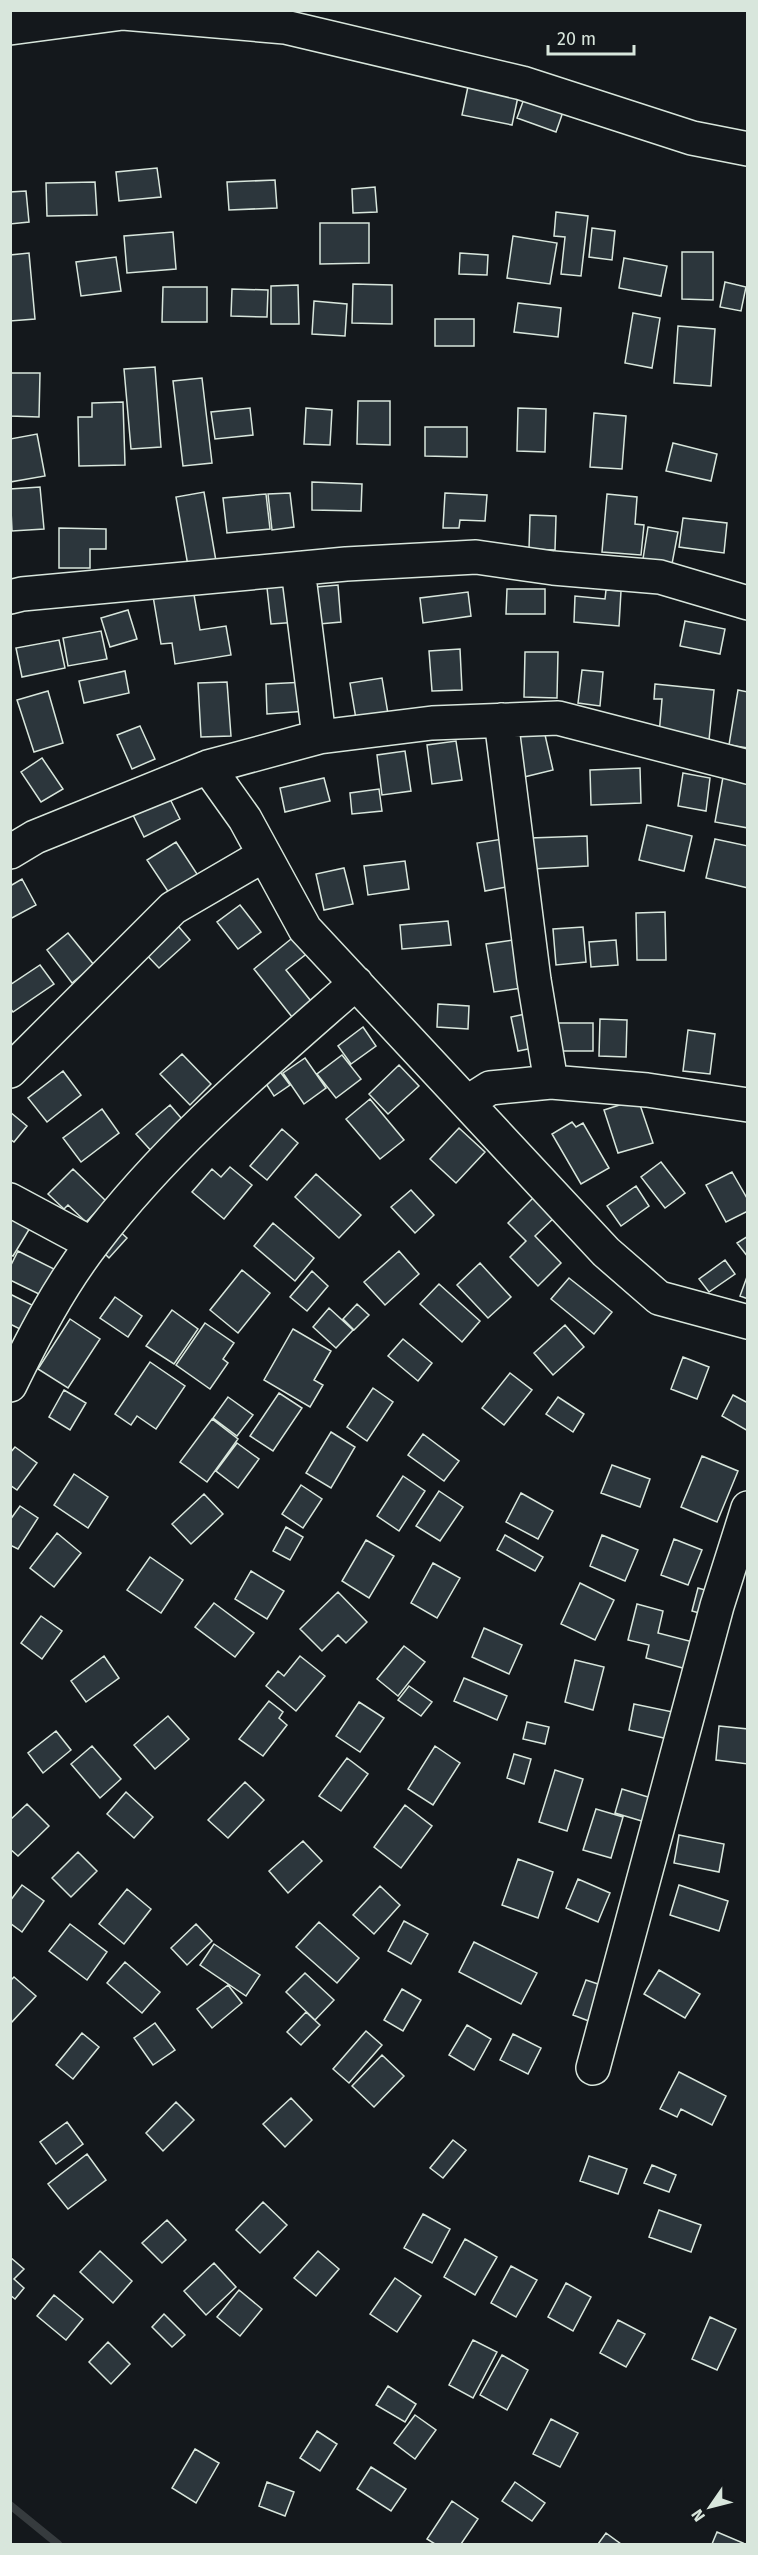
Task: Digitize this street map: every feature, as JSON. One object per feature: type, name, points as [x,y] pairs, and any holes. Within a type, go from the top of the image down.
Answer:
[{"type":"main road","points":[[10,28],[123,13],[285,27],[522,83],[692,138],[747,149]]},
{"type":"main road","points":[[10,597],[22,594],[298,569],[476,557],[553,568],[660,578],[747,603]]},
{"type":"main road","points":[[298,569],[319,737]]},
{"type":"main road","points":[[10,852],[35,837],[208,767],[319,737],[432,723],[558,718],[747,767]]},
{"type":"main road","points":[[501,720],[534,980],[550,1082]]},
{"type":"main road","points":[[208,767],[246,819],[305,929],[606,1252],[659,1298],[747,1322]]},
{"type":"main road","points":[[10,1071],[173,908],[264,855]]},
{"type":"main road","points":[[10,1385],[39,1326],[92,1244],[141,1185],[230,1095],[356,983]]},
{"type":"main road","points":[[468,1102],[490,1088],[550,1082],[647,1090],[747,1105]]},
{"type":"main road","points":[[10,1200],[92,1244]]},
{"type":"main road","points":[[593,2068],[717,1606],[747,1508]]},
{"type":"building","points":[[470,77],[519,92],[512,125],[462,115]]},
{"type":"building","points":[[525,96],[564,109],[556,132],[517,118]]},
{"type":"building","points":[[157,168],[161,197],[119,201],[116,172]]},
{"type":"building","points":[[275,180],[277,208],[229,210],[227,182]]},
{"type":"building","points":[[95,182],[97,215],[47,216],[46,183]]},
{"type":"building","points":[[375,187],[377,212],[353,213],[352,189]]},
{"type":"building","points":[[26,191],[29,222],[10,224],[10,192]]},
{"type":"building","points":[[556,212],[588,216],[581,276],[561,274],[565,237],[554,236]]},
{"type":"building","points":[[320,223],[369,223],[369,263],[320,264]]},
{"type":"building","points":[[592,228],[615,231],[612,260],[589,257]]},
{"type":"building","points":[[173,232],[176,269],[127,273],[124,236]]},
{"type":"building","points":[[513,236],[557,243],[550,284],[507,278]]},
{"type":"building","points":[[682,252],[713,252],[713,300],[682,299]]},
{"type":"building","points":[[29,253],[35,319],[10,321],[10,255]]},
{"type":"building","points":[[460,253],[488,255],[487,275],[459,274]]},
{"type":"building","points":[[116,257],[121,291],[81,296],[76,262]]},
{"type":"building","points":[[624,258],[667,266],[661,296],[619,288]]},
{"type":"building","points":[[725,282],[746,287],[741,311],[720,307]]},
{"type":"building","points":[[353,284],[392,285],[392,324],[352,323]]},
{"type":"building","points":[[298,285],[299,324],[271,324],[271,286]]},
{"type":"building","points":[[163,287],[207,287],[207,322],[162,322]]},
{"type":"building","points":[[232,289],[268,290],[267,317],[231,316]]},
{"type":"building","points":[[314,301],[347,304],[345,336],[312,334]]},
{"type":"building","points":[[518,303],[561,308],[558,337],[514,332]]},
{"type":"building","points":[[633,313],[660,318],[652,368],[625,363]]},
{"type":"building","points":[[435,319],[474,319],[474,346],[435,346]]},
{"type":"building","points":[[678,326],[715,329],[711,386],[674,383]]},
{"type":"building","points":[[155,367],[161,447],[131,449],[124,369]]},
{"type":"building","points":[[10,373],[40,373],[39,417],[10,416]]},
{"type":"building","points":[[202,378],[212,463],[183,466],[173,381]]},
{"type":"building","points":[[358,401],[390,401],[390,445],[357,444]]},
{"type":"building","points":[[123,402],[125,465],[79,466],[78,417],[92,417],[92,403]]},
{"type":"building","points":[[250,408],[253,435],[215,439],[211,412]]},
{"type":"building","points":[[306,408],[332,410],[330,445],[304,444]]},
{"type":"building","points":[[518,408],[546,409],[545,452],[517,451]]},
{"type":"building","points":[[594,413],[626,416],[622,469],[590,467]]},
{"type":"building","points":[[425,427],[467,427],[467,457],[425,456]]},
{"type":"building","points":[[37,434],[45,476],[10,482],[10,439]]},
{"type":"building","points":[[673,443],[717,454],[711,481],[666,471]]},
{"type":"building","points":[[312,482],[362,484],[361,511],[312,510]]},
{"type":"building","points":[[40,487],[44,529],[12,531],[10,489]]},
{"type":"building","points":[[204,492],[216,561],[188,566],[176,497]]},
{"type":"building","points":[[290,493],[294,527],[272,530],[268,494]]},
{"type":"building","points":[[445,493],[487,495],[485,521],[460,520],[459,528],[443,528]]},
{"type":"building","points":[[266,494],[270,529],[227,533],[223,498]]},
{"type":"building","points":[[607,494],[637,497],[635,524],[644,525],[641,555],[602,552]]},
{"type":"building","points":[[530,515],[556,516],[555,550],[529,549]]},
{"type":"building","points":[[683,518],[727,523],[724,553],[679,547]]},
{"type":"building","points":[[648,527],[678,532],[672,564],[643,559]]},
{"type":"building","points":[[59,528],[106,529],[106,549],[90,549],[90,568],[59,568]]},
{"type":"building","points":[[192,583],[200,630],[226,626],[231,655],[175,664],[172,643],[161,644],[152,590]]},
{"type":"building","points":[[295,585],[299,622],[271,624],[267,588]]},
{"type":"building","points":[[338,585],[341,622],[308,625],[305,588]]},
{"type":"building","points":[[507,589],[545,589],[545,614],[506,614]]},
{"type":"building","points":[[606,590],[621,591],[619,626],[574,622],[575,596],[605,599]]},
{"type":"building","points":[[468,592],[471,616],[423,623],[420,598]]},
{"type":"building","points":[[128,610],[137,639],[110,647],[101,618]]},
{"type":"building","points":[[685,621],[725,629],[720,654],[680,646]]},
{"type":"building","points":[[101,631],[107,659],[68,666],[63,638]]},
{"type":"building","points":[[59,640],[65,668],[22,677],[16,648]]},
{"type":"building","points":[[460,649],[462,690],[432,691],[429,651]]},
{"type":"building","points":[[525,652],[558,652],[557,698],[524,697]]},
{"type":"building","points":[[582,670],[603,672],[600,706],[578,703]]},
{"type":"building","points":[[125,671],[129,693],[84,703],[79,681]]},
{"type":"building","points":[[382,678],[388,714],[356,719],[350,683]]},
{"type":"building","points":[[227,682],[231,736],[201,737],[198,683]]},
{"type":"building","points":[[306,682],[307,711],[267,714],[266,684]]},
{"type":"building","points":[[655,684],[714,690],[709,740],[659,735],[662,699],[654,699]]},
{"type":"building","points":[[738,690],[748,692],[748,748],[729,745]]},
{"type":"building","points":[[48,691],[63,743],[34,752],[17,700]]},
{"type":"building","points":[[140,726],[155,759],[132,769],[117,735]]},
{"type":"building","points":[[543,726],[553,770],[520,778],[511,732]]},
{"type":"building","points":[[456,741],[462,780],[432,784],[427,745]]},
{"type":"building","points":[[405,751],[411,791],[382,795],[377,755]]},
{"type":"building","points":[[42,758],[63,789],[41,802],[21,772]]},
{"type":"building","points":[[640,768],[641,803],[591,805],[590,770]]},
{"type":"building","points":[[683,773],[710,778],[706,811],[678,806]]},
{"type":"building","points":[[723,777],[748,782],[748,828],[715,822]]},
{"type":"building","points":[[324,778],[330,801],[285,812],[280,788]]},
{"type":"building","points":[[379,789],[382,811],[352,814],[350,793]]},
{"type":"building","points":[[168,795],[180,819],[144,837],[132,813]]},
{"type":"building","points":[[647,825],[692,836],[684,871],[639,860]]},
{"type":"building","points":[[587,836],[588,866],[532,869],[530,838]]},
{"type":"building","points":[[509,838],[517,885],[485,891],[477,843]]},
{"type":"building","points":[[715,839],[748,846],[748,888],[706,878]]},
{"type":"building","points":[[176,842],[199,877],[171,896],[147,860]]},
{"type":"building","points":[[405,861],[409,889],[368,895],[364,866]]},
{"type":"building","points":[[344,868],[353,904],[324,910],[316,874]]},
{"type":"building","points":[[22,879],[36,905],[10,919],[10,886]]},
{"type":"building","points":[[240,905],[261,932],[238,949],[217,922]]},
{"type":"building","points":[[665,912],[666,960],[637,960],[636,913]]},
{"type":"building","points":[[173,920],[190,940],[159,968],[141,949]]},
{"type":"building","points":[[448,921],[451,945],[402,949],[400,925]]},
{"type":"building","points":[[583,927],[586,962],[556,965],[553,929]]},
{"type":"building","points":[[301,931],[314,948],[286,970],[319,1011],[300,1027],[254,969]]},
{"type":"building","points":[[68,933],[94,965],[72,983],[47,950]]},
{"type":"building","points":[[521,939],[528,987],[494,992],[486,944]]},
{"type":"building","points":[[616,940],[618,965],[591,967],[589,942]]},
{"type":"building","points":[[40,965],[54,984],[13,1012],[10,1008],[10,985]]},
{"type":"building","points":[[438,1004],[469,1006],[468,1029],[437,1027]]},
{"type":"building","points":[[530,1013],[538,1047],[518,1051],[511,1017]]},
{"type":"building","points":[[600,1019],[627,1020],[626,1057],[599,1056]]},
{"type":"building","points":[[554,1023],[593,1023],[593,1051],[555,1051]]},
{"type":"building","points":[[363,1027],[376,1046],[351,1064],[338,1046]]},
{"type":"building","points":[[688,1030],[715,1034],[710,1074],[683,1071]]},
{"type":"building","points":[[182,1054],[211,1084],[190,1105],[160,1074]]},
{"type":"building","points":[[342,1055],[361,1079],[336,1098],[317,1074]]},
{"type":"building","points":[[305,1058],[326,1088],[304,1104],[283,1073]]},
{"type":"building","points":[[275,1065],[290,1085],[274,1096],[261,1076]]},
{"type":"building","points":[[399,1065],[419,1086],[388,1114],[369,1094]]},
{"type":"building","points":[[63,1071],[81,1095],[47,1122],[28,1098]]},
{"type":"building","points":[[370,1099],[404,1140],[380,1159],[346,1119]]},
{"type":"building","points":[[638,1099],[653,1143],[618,1153],[604,1110]]},
{"type":"building","points":[[170,1105],[187,1125],[154,1154],[136,1134]]},
{"type":"building","points":[[102,1109],[119,1133],[81,1162],[63,1138]]},
{"type":"building","points":[[10,1112],[27,1126],[14,1142],[10,1139]]},
{"type":"building","points":[[572,1122],[576,1127],[583,1123],[609,1168],[581,1184],[552,1134]]},
{"type":"building","points":[[459,1128],[485,1152],[456,1183],[430,1159]]},
{"type":"building","points":[[282,1129],[298,1143],[267,1180],[250,1166]]},
{"type":"building","points":[[661,1162],[685,1193],[665,1208],[641,1177]]},
{"type":"building","points":[[230,1167],[252,1185],[224,1219],[192,1192],[212,1169],[221,1177]]},
{"type":"building","points":[[73,1169],[106,1201],[86,1222],[68,1205],[64,1209],[48,1194]]},
{"type":"building","points":[[732,1172],[748,1200],[748,1211],[726,1222],[706,1185]]},
{"type":"building","points":[[316,1174],[361,1215],[339,1238],[295,1197]]},
{"type":"building","points":[[636,1186],[649,1206],[621,1226],[607,1206]]},
{"type":"building","points":[[411,1190],[434,1215],[415,1233],[391,1207]]},
{"type":"building","points":[[539,1192],[559,1213],[535,1236],[561,1263],[538,1286],[510,1257],[526,1241],[508,1223]]},
{"type":"building","points":[[10,1209],[33,1223],[13,1256],[10,1255]]},
{"type":"building","points":[[273,1223],[314,1258],[295,1281],[254,1246]]},
{"type":"building","points":[[114,1226],[127,1238],[109,1258],[96,1245]]},
{"type":"building","points":[[748,1236],[748,1257],[737,1243]]},
{"type":"building","points":[[18,1251],[56,1270],[43,1296],[10,1280],[10,1267]]},
{"type":"building","points":[[399,1251],[419,1274],[385,1305],[364,1282]]},
{"type":"building","points":[[725,1260],[735,1274],[709,1292],[699,1279]]},
{"type":"building","points":[[480,1263],[511,1297],[488,1318],[457,1285]]},
{"type":"building","points":[[242,1270],[270,1293],[238,1333],[210,1310]]},
{"type":"building","points":[[312,1271],[328,1286],[307,1311],[290,1297]]},
{"type":"building","points":[[748,1274],[748,1299],[740,1296]]},
{"type":"building","points":[[569,1278],[612,1312],[594,1334],[551,1299]]},
{"type":"building","points":[[439,1284],[480,1321],[462,1342],[420,1304]]},
{"type":"building","points":[[10,1294],[34,1306],[22,1330],[10,1324]]},
{"type":"building","points":[[115,1297],[142,1316],[128,1337],[100,1318]]},
{"type":"building","points":[[357,1304],[369,1315],[354,1330],[343,1319]]},
{"type":"building","points":[[329,1308],[353,1330],[336,1348],[313,1327]]},
{"type":"building","points":[[172,1310],[198,1329],[174,1364],[146,1346]]},
{"type":"building","points":[[70,1319],[100,1339],[68,1388],[38,1369]]},
{"type":"building","points":[[205,1323],[234,1343],[223,1359],[228,1363],[210,1389],[176,1365]]},
{"type":"building","points":[[565,1325],[584,1347],[553,1375],[534,1353]]},
{"type":"building","points":[[293,1329],[331,1351],[314,1380],[323,1385],[310,1407],[264,1380]]},
{"type":"building","points":[[403,1339],[432,1363],[418,1381],[388,1356]]},
{"type":"building","points":[[683,1357],[709,1367],[697,1399],[671,1389]]},
{"type":"building","points":[[150,1362],[185,1386],[156,1429],[137,1416],[131,1425],[115,1414]]},
{"type":"building","points":[[510,1373],[532,1390],[504,1425],[482,1408]]},
{"type":"building","points":[[373,1388],[393,1402],[367,1441],[347,1427]]},
{"type":"building","points":[[64,1390],[86,1403],[70,1430],[49,1417]]},
{"type":"building","points":[[279,1393],[302,1408],[273,1451],[250,1436]]},
{"type":"building","points":[[733,1395],[748,1403],[748,1431],[722,1416]]},
{"type":"building","points":[[228,1397],[253,1415],[237,1436],[213,1418]]},
{"type":"building","points":[[558,1397],[584,1414],[573,1432],[546,1414]]},
{"type":"building","points":[[212,1419],[238,1439],[207,1482],[180,1462]]},
{"type":"building","points":[[331,1432],[355,1447],[331,1488],[306,1473]]},
{"type":"building","points":[[423,1434],[459,1461],[444,1481],[408,1455]]},
{"type":"building","points":[[237,1443],[259,1459],[238,1488],[216,1471]]},
{"type":"building","points":[[15,1447],[37,1463],[17,1490],[10,1485],[10,1453]]},
{"type":"building","points":[[702,1456],[738,1471],[717,1522],[681,1507]]},
{"type":"building","points":[[612,1465],[650,1479],[640,1507],[601,1493]]},
{"type":"building","points":[[74,1474],[108,1497],[88,1528],[54,1505]]},
{"type":"building","points":[[403,1476],[425,1491],[399,1531],[377,1516]]},
{"type":"building","points":[[301,1485],[322,1499],[303,1528],[282,1514]]},
{"type":"building","points":[[439,1491],[463,1507],[440,1541],[416,1526]]},
{"type":"building","points":[[521,1493],[553,1511],[538,1539],[506,1522]]},
{"type":"building","points":[[204,1494],[223,1514],[191,1544],[172,1524]]},
{"type":"building","points":[[20,1506],[38,1518],[18,1549],[10,1545],[10,1520]]},
{"type":"building","points":[[286,1527],[303,1537],[290,1560],[273,1551]]},
{"type":"building","points":[[57,1533],[81,1553],[54,1587],[30,1568]]},
{"type":"building","points":[[505,1535],[543,1557],[535,1571],[497,1550]]},
{"type":"building","points":[[602,1535],[638,1550],[625,1581],[590,1566]]},
{"type":"building","points":[[674,1539],[702,1550],[688,1585],[661,1575]]},
{"type":"building","points":[[366,1540],[394,1556],[369,1598],[342,1581]]},
{"type":"building","points":[[150,1557],[183,1580],[161,1613],[127,1590]]},
{"type":"building","points":[[433,1563],[460,1578],[437,1618],[411,1603]]},
{"type":"building","points":[[251,1571],[284,1591],[267,1619],[235,1599]]},
{"type":"building","points":[[580,1583],[614,1600],[595,1640],[561,1624]]},
{"type":"building","points":[[698,1588],[716,1593],[710,1616],[692,1611]]},
{"type":"building","points":[[338,1592],[367,1622],[346,1643],[338,1635],[322,1651],[300,1629]]},
{"type":"building","points":[[214,1603],[254,1633],[235,1657],[195,1627]]},
{"type":"building","points":[[637,1604],[663,1611],[658,1633],[697,1643],[690,1670],[646,1658],[649,1645],[628,1640]]},
{"type":"building","points":[[41,1616],[62,1631],[42,1659],[21,1643]]},
{"type":"building","points":[[484,1628],[522,1645],[509,1674],[472,1657]]},
{"type":"building","points":[[404,1646],[425,1662],[398,1696],[377,1679]]},
{"type":"building","points":[[104,1656],[119,1678],[86,1702],[71,1681]]},
{"type":"building","points":[[300,1656],[325,1676],[296,1711],[266,1686],[278,1671],[284,1676]]},
{"type":"building","points":[[575,1660],[604,1667],[593,1710],[565,1702]]},
{"type":"building","points":[[464,1678],[507,1696],[497,1720],[454,1701]]},
{"type":"building","points":[[409,1686],[432,1702],[421,1716],[398,1700]]},
{"type":"building","points":[[269,1701],[283,1712],[279,1718],[287,1725],[263,1756],[239,1739]]},
{"type":"building","points":[[359,1702],[384,1718],[360,1752],[336,1736]]},
{"type":"building","points":[[634,1704],[673,1712],[668,1739],[629,1730]]},
{"type":"building","points":[[168,1716],[189,1739],[155,1769],[134,1745]]},
{"type":"building","points":[[527,1722],[549,1727],[545,1744],[523,1739]]},
{"type":"building","points":[[719,1726],[748,1729],[748,1764],[716,1760]]},
{"type":"building","points":[[56,1731],[71,1750],[43,1773],[28,1753]]},
{"type":"building","points":[[92,1746],[121,1779],[100,1798],[71,1764]]},
{"type":"building","points":[[435,1746],[460,1763],[433,1805],[408,1789]]},
{"type":"building","points":[[514,1754],[531,1759],[524,1784],[507,1778]]},
{"type":"building","points":[[347,1758],[368,1774],[341,1811],[319,1796]]},
{"type":"building","points":[[555,1770],[583,1779],[567,1831],[539,1822]]},
{"type":"building","points":[[245,1782],[264,1800],[228,1838],[208,1820]]},
{"type":"building","points":[[622,1789],[661,1801],[655,1825],[615,1813]]},
{"type":"building","points":[[126,1792],[153,1817],[134,1838],[107,1814]]},
{"type":"building","points":[[27,1804],[49,1826],[18,1856],[10,1849],[10,1820]]},
{"type":"building","points":[[405,1805],[432,1826],[401,1868],[374,1847]]},
{"type":"building","points":[[596,1809],[623,1817],[611,1858],[583,1850]]},
{"type":"building","points":[[679,1835],[724,1844],[719,1872],[674,1863]]},
{"type":"building","points":[[303,1841],[322,1861],[288,1893],[269,1871]]},
{"type":"building","points":[[78,1852],[97,1871],[71,1897],[52,1878]]},
{"type":"building","points":[[518,1859],[553,1872],[538,1918],[502,1905]]},
{"type":"building","points":[[578,1879],[610,1893],[598,1922],[566,1908]]},
{"type":"building","points":[[22,1885],[44,1901],[22,1932],[10,1923],[10,1901]]},
{"type":"building","points":[[679,1885],[728,1901],[719,1931],[670,1915]]},
{"type":"building","points":[[380,1886],[400,1905],[374,1934],[353,1915]]},
{"type":"building","points":[[127,1889],[151,1909],[124,1944],[99,1924]]},
{"type":"building","points":[[404,1921],[428,1934],[411,1964],[388,1951]]},
{"type":"building","points":[[319,1922],[359,1958],[337,1983],[296,1947]]},
{"type":"building","points":[[70,1924],[107,1952],[87,1980],[49,1951]]},
{"type":"building","points":[[196,1924],[212,1941],[187,1965],[171,1948]]},
{"type":"building","points":[[474,1942],[537,1973],[521,2004],[459,1972]]},
{"type":"building","points":[[214,1944],[260,1975],[246,1996],[200,1965]]},
{"type":"building","points":[[125,1962],[160,1992],[142,2013],[107,1983]]},
{"type":"building","points":[[659,1970],[700,1994],[685,2018],[644,1994]]},
{"type":"building","points":[[305,1973],[334,2000],[315,2020],[286,1992]]},
{"type":"building","points":[[14,1977],[36,1996],[10,2024],[10,1981]]},
{"type":"building","points":[[586,1980],[607,1987],[594,2023],[573,2015]]},
{"type":"building","points":[[228,1985],[242,2003],[212,2028],[197,2009]]},
{"type":"building","points":[[402,1989],[421,2000],[403,2031],[384,2020]]},
{"type":"building","points":[[306,2012],[320,2025],[301,2045],[287,2032]]},
{"type":"building","points":[[155,2023],[175,2050],[153,2065],[134,2038]]},
{"type":"building","points":[[467,2025],[491,2039],[474,2070],[449,2055]]},
{"type":"building","points":[[366,2031],[382,2045],[349,2083],[333,2069]]},
{"type":"building","points":[[82,2033],[99,2047],[73,2079],[56,2065]]},
{"type":"building","points":[[513,2034],[541,2048],[528,2074],[500,2060]]},
{"type":"building","points":[[382,2055],[404,2076],[374,2107],[352,2086]]},
{"type":"building","points":[[679,2072],[726,2096],[712,2125],[681,2109],[677,2117],[660,2109]]},
{"type":"building","points":[[291,2098],[312,2120],[285,2147],[263,2124]]},
{"type":"building","points":[[176,2102],[194,2120],[163,2151],[146,2133]]},
{"type":"building","points":[[67,2122],[83,2144],[56,2164],[40,2142]]},
{"type":"building","points":[[453,2140],[466,2150],[443,2178],[430,2168]]},
{"type":"building","points":[[87,2154],[106,2180],[68,2209],[48,2184]]},
{"type":"building","points":[[589,2156],[627,2169],[618,2194],[580,2181]]},
{"type":"building","points":[[652,2165],[676,2175],[669,2192],[644,2183]]},
{"type":"building","points":[[263,2202],[287,2225],[260,2253],[236,2230]]},
{"type":"building","points":[[659,2210],[701,2225],[691,2252],[649,2237]]},
{"type":"building","points":[[423,2214],[450,2229],[432,2263],[404,2248]]},
{"type":"building","points":[[167,2220],[186,2240],[162,2263],[142,2243]]},
{"type":"building","points":[[465,2239],[497,2257],[475,2295],[444,2277]]},
{"type":"building","points":[[100,2251],[132,2281],[113,2303],[80,2272]]},
{"type":"building","points":[[318,2251],[339,2269],[316,2296],[294,2278]]},
{"type":"building","points":[[10,2257],[24,2269],[14,2279],[24,2288],[15,2299],[10,2295]]},
{"type":"building","points":[[214,2263],[236,2287],[206,2315],[184,2291]]},
{"type":"building","points":[[511,2266],[537,2280],[516,2317],[491,2303]]},
{"type":"building","points":[[395,2278],[421,2296],[397,2332],[370,2314]]},
{"type":"building","points":[[566,2283],[591,2297],[573,2331],[548,2317]]},
{"type":"building","points":[[239,2290],[262,2309],[240,2336],[217,2317]]},
{"type":"building","points":[[54,2295],[83,2319],[66,2340],[37,2316]]},
{"type":"building","points":[[164,2314],[185,2335],[172,2347],[152,2327]]},
{"type":"building","points":[[710,2317],[736,2329],[717,2370],[692,2359]]},
{"type":"building","points":[[618,2320],[645,2334],[626,2367],[600,2353]]},
{"type":"building","points":[[473,2340],[497,2352],[473,2398],[449,2385]]},
{"type":"building","points":[[108,2342],[130,2364],[111,2384],[89,2362]]},
{"type":"building","points":[[502,2355],[528,2370],[507,2410],[480,2395]]},
{"type":"building","points":[[388,2386],[416,2404],[405,2422],[376,2405]]},
{"type":"building","points":[[415,2415],[436,2430],[415,2459],[394,2443]]},
{"type":"building","points":[[551,2419],[578,2433],[560,2467],[533,2454]]},
{"type":"building","points":[[317,2431],[337,2444],[320,2471],[300,2458]]},
{"type":"building","points":[[195,2449],[219,2463],[196,2503],[172,2488]]},
{"type":"building","points":[[371,2467],[406,2489],[391,2511],[357,2489]]},
{"type":"building","points":[[267,2482],[294,2492],[285,2516],[259,2506]]},
{"type":"building","points":[[515,2482],[545,2503],[532,2521],[502,2501]]},
{"type":"building","points":[[452,2501],[478,2519],[461,2544],[435,2544],[427,2539]]},
{"type":"building","points":[[717,2532],[743,2543],[712,2544]]},
{"type":"building","points":[[606,2533],[621,2544],[598,2544]]},
{"type":"waterway","points":[[10,2505],[58,2544]]}]
